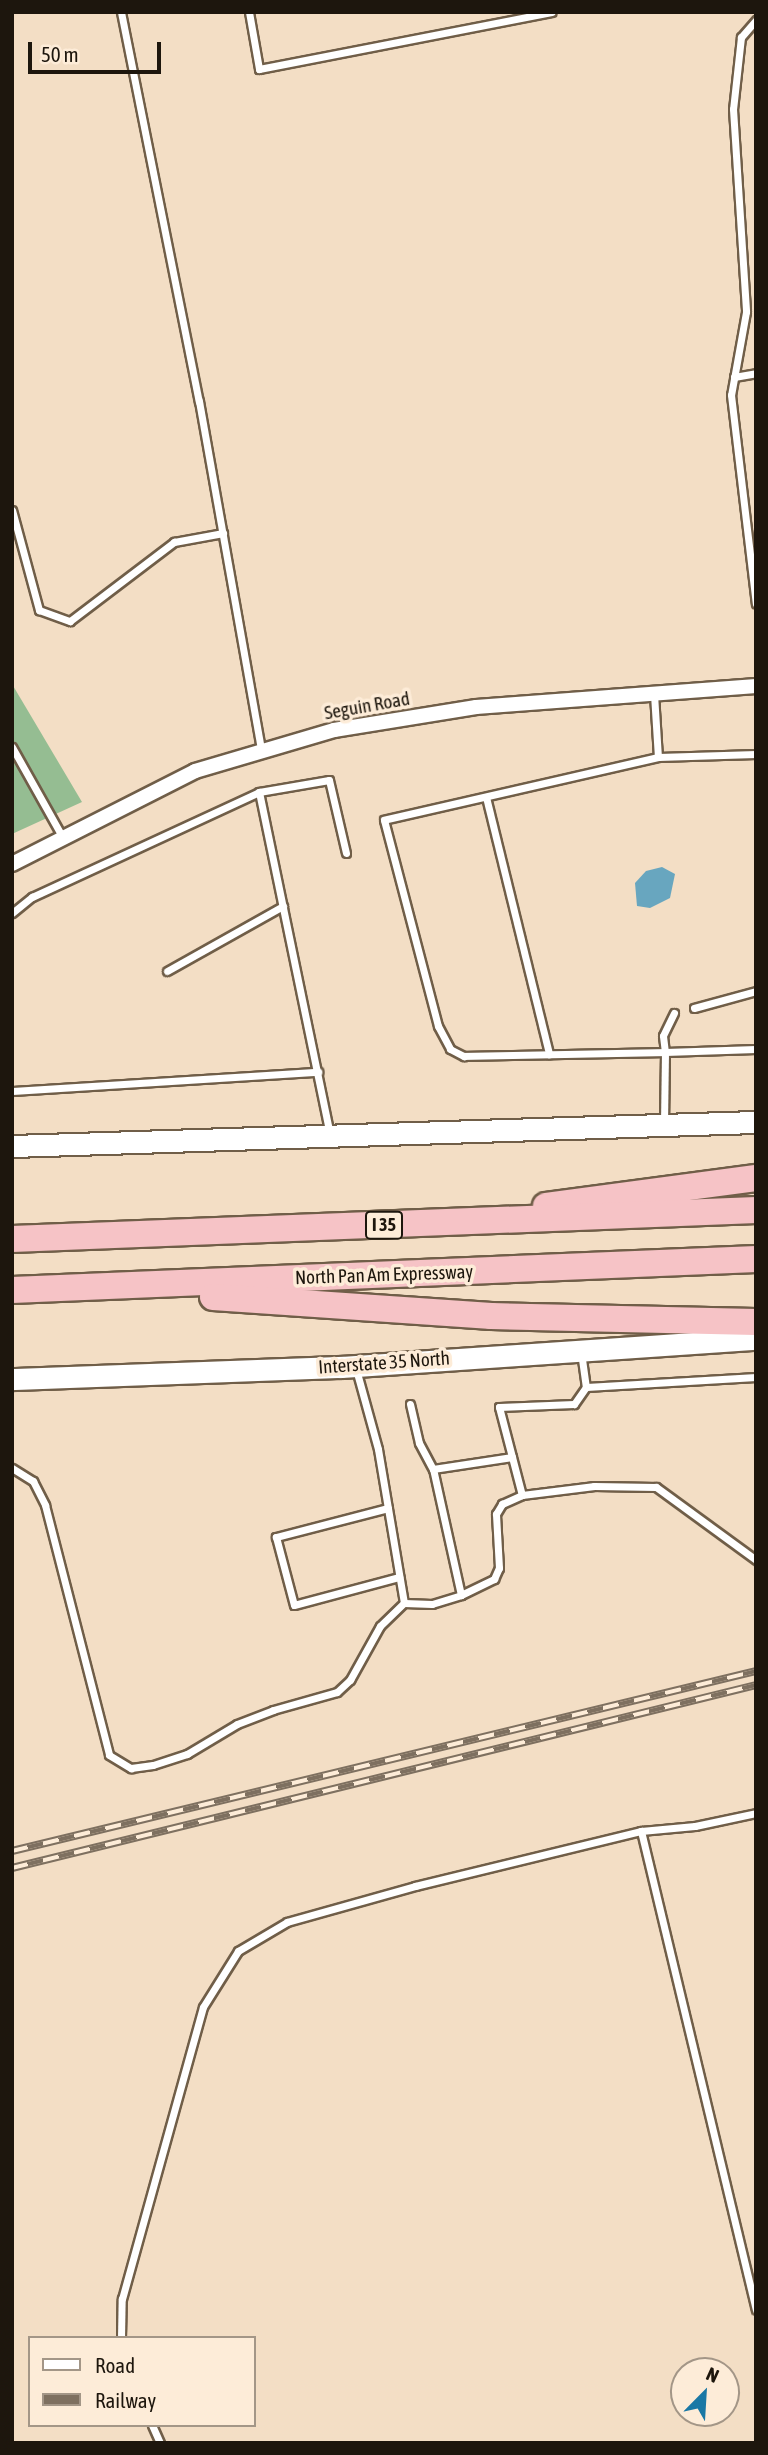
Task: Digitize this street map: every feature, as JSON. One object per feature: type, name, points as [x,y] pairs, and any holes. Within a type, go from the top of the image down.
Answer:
[{"type":"highway","points":[[480,1221],[584,1198],[756,1178]]},
{"type":"highway","name":"I 35","points":[[12,1238],[756,1210]]},
{"type":"highway","name":"North Pan Am Expressway","points":[[12,1290],[756,1259]]},
{"type":"highway","points":[[72,1288],[491,1316],[756,1322]]},
{"type":"main road","points":[[12,1146],[331,1138],[756,1122]]},
{"type":"main road","name":"Interstate 35 North","points":[[12,1379],[355,1366],[581,1348],[756,1339]]},
{"type":"street","name":"Seguin Road","points":[[12,864],[195,771],[334,730],[476,707],[756,686]]},
{"type":"lane","points":[[121,12],[223,533],[261,750]]},
{"type":"lane","points":[[249,12],[259,69],[552,12]]},
{"type":"lane","points":[[756,20],[741,37],[733,109],[746,312],[731,395],[756,604]]},
{"type":"lane","points":[[734,377],[756,373]]},
{"type":"lane","points":[[12,510],[39,610],[70,621],[174,542],[223,533]]},
{"type":"lane","points":[[654,693],[658,757]]},
{"type":"lane","points":[[12,747],[64,839]]},
{"type":"lane","points":[[756,754],[658,757],[384,820],[438,1026],[450,1049],[464,1056],[756,1049]]},
{"type":"lane","points":[[12,914],[32,897],[259,792],[329,780],[346,853]]},
{"type":"lane","points":[[259,792],[331,1138]]},
{"type":"lane","points":[[485,797],[549,1054]]},
{"type":"lane","points":[[167,971],[283,906]]},
{"type":"lane","points":[[694,1008],[756,991]]},
{"type":"lane","points":[[664,1126],[663,1036],[674,1013]]},
{"type":"lane","points":[[12,1091],[318,1072]]},
{"type":"lane","points":[[522,1495],[499,1407],[574,1404],[586,1387],[581,1348]]},
{"type":"lane","points":[[355,1366],[378,1449],[404,1603]]},
{"type":"lane","points":[[586,1387],[756,1377]]},
{"type":"lane","points":[[410,1404],[419,1443],[433,1469],[461,1595]]},
{"type":"lane","points":[[433,1469],[512,1457]]},
{"type":"lane","points":[[12,1468],[33,1481],[45,1506],[105,1747],[115,1761],[131,1768],[187,1754],[237,1724],[337,1692],[350,1680],[380,1626],[404,1603],[432,1604],[461,1595],[494,1579],[499,1568],[496,1514],[502,1504],[522,1495],[594,1486],[656,1487],[756,1559]]},
{"type":"lane","points":[[388,1508],[276,1537],[294,1605],[399,1577]]},
{"type":"lane","points":[[121,2336],[122,2299],[203,2007],[238,1951],[287,1922],[415,1886],[641,1831],[695,1826],[756,1813]]},
{"type":"lane","points":[[641,1831],[756,2309]]},
{"type":"lane","points":[[153,2427],[160,2443]]},
{"type":"green space","points":[[12,684],[82,802],[12,834]]},
{"type":"water","points":[[662,867],[675,874],[670,898],[650,908],[637,906],[635,883],[646,871]]},
{"type":"railway","points":[[12,1851],[756,1671]]},
{"type":"railway","points":[[12,1868],[756,1685]]}]
